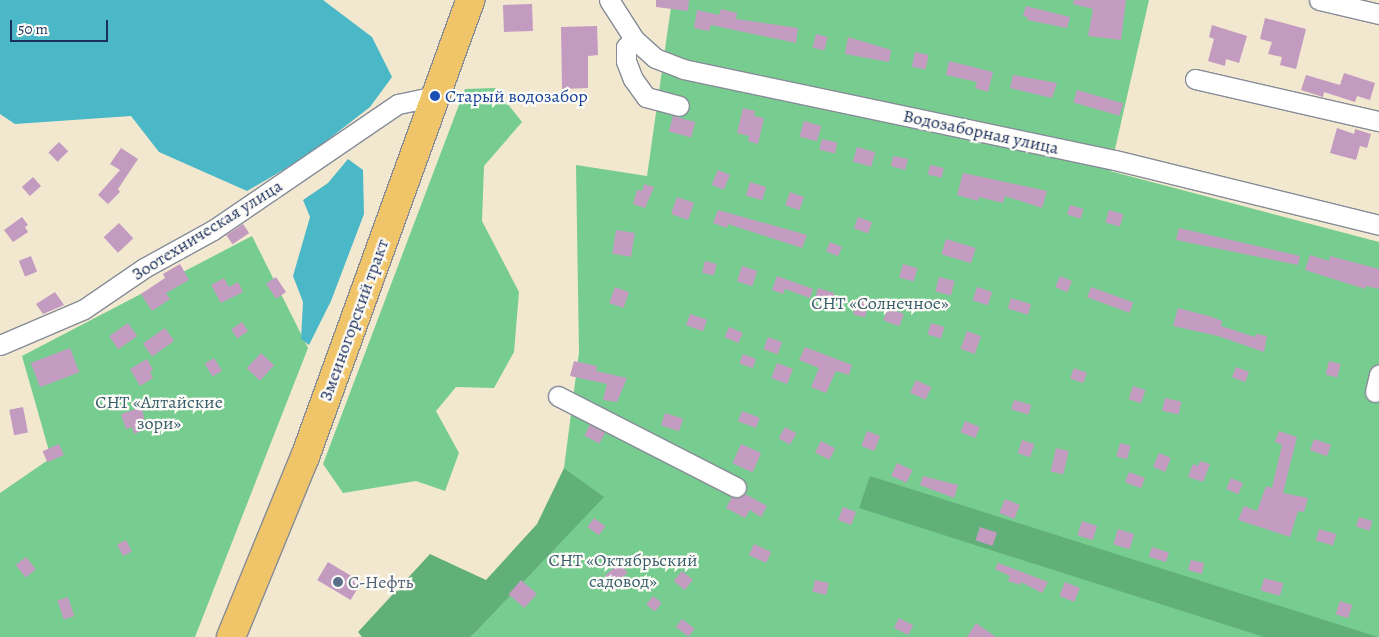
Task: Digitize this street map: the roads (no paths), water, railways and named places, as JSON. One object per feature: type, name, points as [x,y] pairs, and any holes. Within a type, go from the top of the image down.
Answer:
[{"type":"highway","name":"Змеиногорский тракт","points":[[231,637],[305,457],[470,0]]},
{"type":"street","name":"Водозаборная улица","points":[[609,0],[634,39],[655,58],[683,69],[1115,160],[1379,225]]},
{"type":"street","points":[[1320,0],[1379,14]]},
{"type":"street","points":[[634,39],[626,47],[626,61],[633,79],[646,97],[679,106]]},
{"type":"street","points":[[1195,79],[1379,121]]},
{"type":"street","name":"Зоотехническая улица","points":[[0,345],[84,309],[144,268],[213,230],[398,104],[435,96]]},
{"type":"street","points":[[1375,392],[1379,374]]},
{"type":"street","points":[[558,396],[736,487]]},
{"type":"water","points":[[0,0],[323,0],[372,37],[392,77],[370,107],[307,156],[247,191],[159,152],[131,116],[15,124],[0,114]]},
{"type":"water","points":[[348,159],[363,170],[364,214],[331,301],[309,345],[301,339],[303,302],[293,276],[310,217],[303,200],[328,183]]},
{"type":"place","name":"Старый водозабор","points":[[435,96]]},
{"type":"place","name":"С-Нефть","points":[[338,582]]},
{"type":"park label","name":"СНТ «Солнечное»","points":[[880,303]]},
{"type":"park label","name":"СНТ «Алтайские зори»","points":[[159,413]]},
{"type":"park label","name":"СНТ «Октябрьский садовод»","points":[[623,571]]}]
